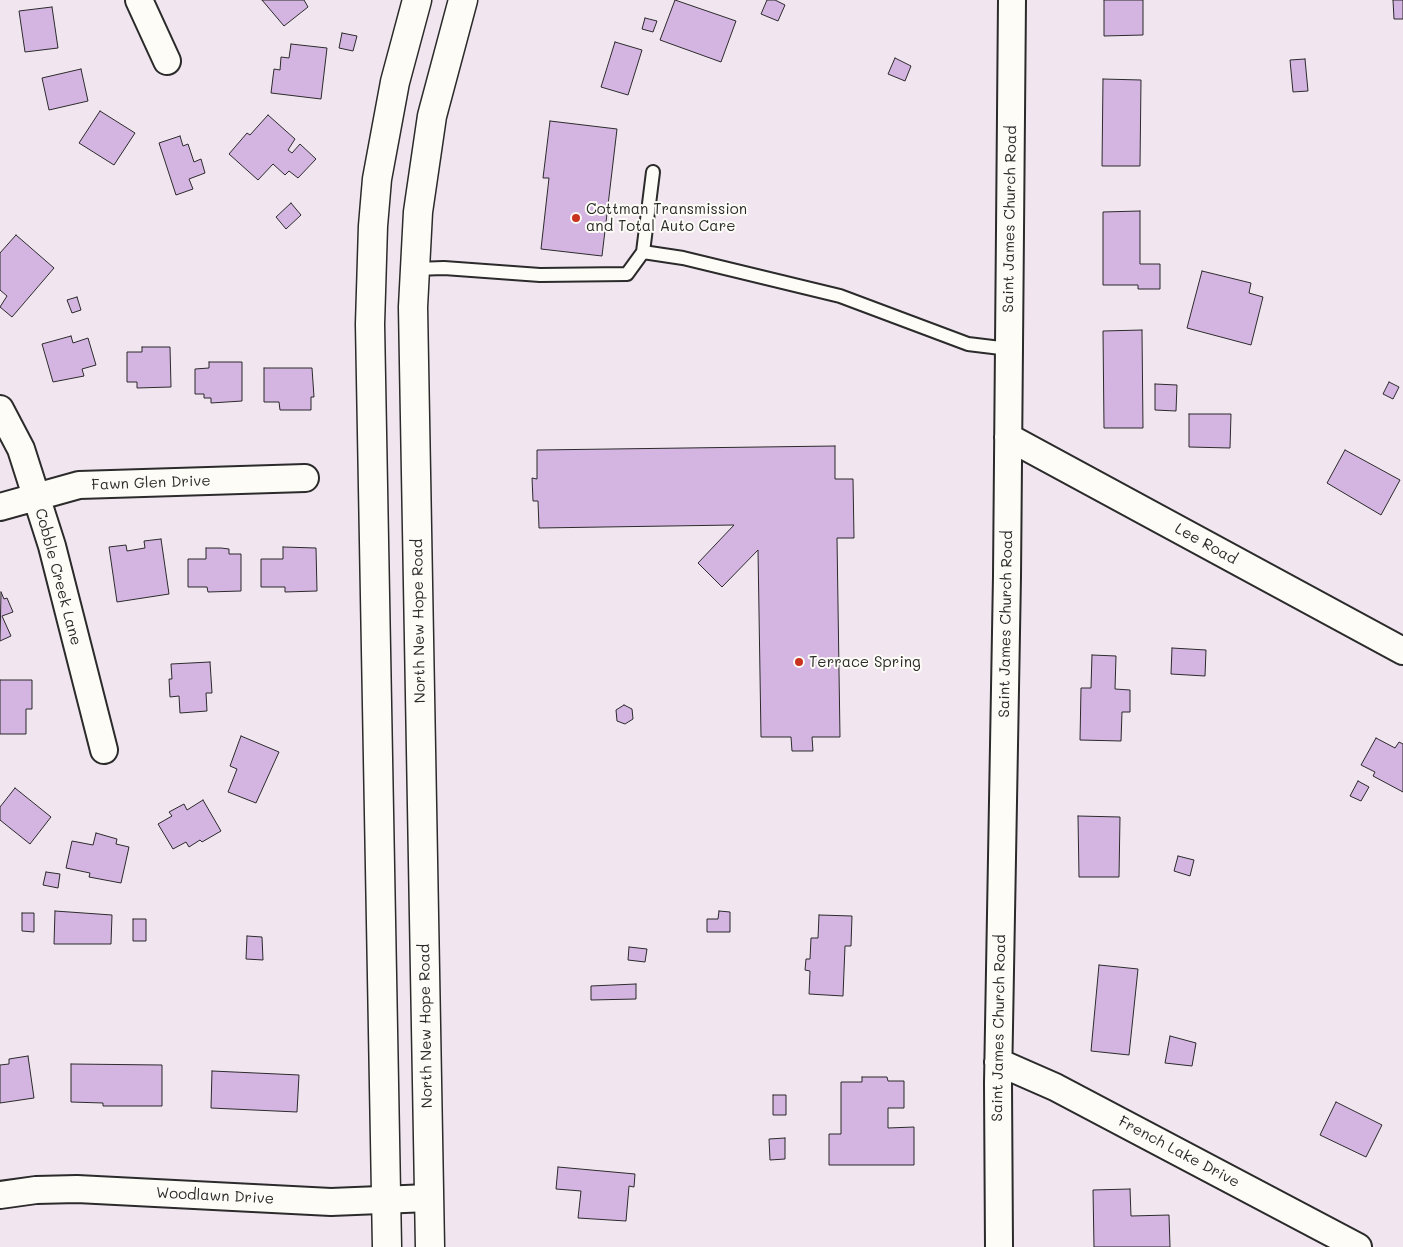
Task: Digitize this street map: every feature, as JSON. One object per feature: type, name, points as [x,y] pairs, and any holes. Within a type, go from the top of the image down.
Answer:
[{"type":"main road","points":[[387,1247],[370,324],[377,179],[385,130],[406,34],[417,0]]},
{"type":"main road","name":"North New Hope Road","points":[[430,1247],[413,307],[418,212],[432,116],[463,0]]},
{"type":"street","points":[[139,0],[167,61]]},
{"type":"street","name":"Saint James Church Road","points":[[999,1247],[998,1062],[1008,437],[1012,0]]},
{"type":"street","name":"Cobble Creek Lane","points":[[0,409],[21,449],[52,546],[104,750]]},
{"type":"street","name":"Lee Road","points":[[1008,437],[1403,651]]},
{"type":"street","name":"Fawn Glen Drive","points":[[0,507],[79,485],[305,478]]},
{"type":"street","name":"French Lake Drive","points":[[998,1062],[1055,1088],[1358,1247]]},
{"type":"street","name":"Woodlawn Drive","points":[[0,1195],[36,1190],[78,1189],[330,1202],[386,1198],[429,1198]]},
{"type":"lane","points":[[415,270],[444,268],[540,275],[627,274],[642,252],[653,172]]},
{"type":"lane","points":[[642,252],[683,258],[840,296],[968,344],[1009,349]]},
{"type":"building","points":[[262,0],[304,0],[308,7],[284,26]]},
{"type":"building","points":[[675,0],[736,21],[721,62],[660,40]]},
{"type":"building","points":[[767,0],[775,0],[785,5],[778,21],[761,14]]},
{"type":"building","points":[[1104,0],[1143,0],[1143,35],[1104,36]]},
{"type":"building","points":[[1393,0],[1403,0],[1403,19],[1394,19]]},
{"type":"building","points":[[52,7],[58,48],[25,52],[19,11]]},
{"type":"building","points":[[645,18],[657,21],[653,32],[642,29]]},
{"type":"building","points":[[342,33],[357,36],[353,51],[339,48]]},
{"type":"building","points":[[615,42],[642,50],[628,95],[601,87]]},
{"type":"building","points":[[291,44],[327,48],[321,99],[271,93],[274,69],[280,70],[281,57],[289,58]]},
{"type":"building","points":[[895,58],[911,66],[905,81],[888,74]]},
{"type":"building","points":[[1305,59],[1308,91],[1293,92],[1290,60]]},
{"type":"building","points":[[81,69],[88,101],[49,110],[42,78]]},
{"type":"building","points":[[1103,79],[1141,80],[1140,166],[1102,166]]},
{"type":"building","points":[[100,111],[135,133],[114,165],[79,143]]},
{"type":"building","points":[[268,115],[295,139],[288,150],[292,153],[300,144],[316,159],[298,178],[289,171],[285,175],[273,164],[258,180],[229,154],[247,133],[250,135]]},
{"type":"building","name":"Cottman Transmission and Total Auto Care","points":[[550,121],[617,129],[602,256],[541,249],[549,178],[543,178]]},
{"type":"building","points":[[180,136],[183,146],[188,144],[194,162],[201,159],[205,173],[189,179],[193,189],[176,195],[159,143]]},
{"type":"building","points":[[291,203],[301,215],[286,229],[276,217]]},
{"type":"building","points":[[1140,211],[1140,264],[1160,264],[1160,289],[1138,289],[1138,285],[1103,285],[1103,212]]},
{"type":"building","points":[[16,235],[54,268],[12,317],[0,307],[7,296],[0,290],[0,253]]},
{"type":"building","points":[[1202,271],[1251,283],[1249,293],[1263,297],[1251,345],[1187,328]]},
{"type":"building","points":[[77,297],[81,310],[72,313],[67,300]]},
{"type":"building","points":[[1142,330],[1143,428],[1104,428],[1103,331]]},
{"type":"building","points":[[71,336],[73,343],[88,338],[96,365],[82,369],[84,376],[53,382],[42,344]]},
{"type":"building","points":[[142,347],[170,347],[171,387],[137,388],[137,382],[127,382],[127,352],[142,352]]},
{"type":"building","points":[[209,362],[242,362],[242,401],[211,403],[211,398],[204,398],[204,394],[195,394],[195,369],[209,368]]},
{"type":"building","points":[[264,368],[312,368],[314,397],[311,397],[311,410],[280,410],[279,402],[264,402]]},
{"type":"building","points":[[1389,382],[1399,387],[1393,399],[1383,394]]},
{"type":"building","points":[[1155,384],[1177,385],[1176,411],[1155,410]]},
{"type":"building","points":[[1189,414],[1231,414],[1230,448],[1189,447]]},
{"type":"building","name":"Terrace Spring","points":[[835,446],[835,479],[853,479],[854,538],[837,538],[840,737],[812,737],[813,751],[792,751],[791,737],[761,737],[758,550],[722,587],[698,563],[734,525],[539,528],[538,501],[533,501],[532,478],[537,479],[537,450]]},
{"type":"building","points":[[1345,450],[1400,480],[1381,515],[1327,483]]},
{"type":"building","points":[[161,539],[169,594],[117,602],[109,547],[126,545],[127,551],[145,548],[144,541]]},
{"type":"building","points":[[283,547],[316,548],[317,591],[285,592],[285,587],[261,587],[261,559],[283,559]]},
{"type":"building","points":[[206,548],[229,549],[229,554],[241,554],[241,591],[208,592],[207,587],[188,587],[188,559],[206,559]]},
{"type":"building","points":[[1,592],[4,599],[7,598],[13,612],[2,616],[11,636],[0,641]]},
{"type":"building","points":[[1172,648],[1206,650],[1205,676],[1171,674]]},
{"type":"building","points":[[1092,655],[1116,656],[1115,689],[1130,690],[1130,712],[1122,712],[1121,741],[1080,740],[1081,688],[1091,688]]},
{"type":"building","points":[[210,662],[212,693],[206,693],[207,711],[180,713],[179,696],[170,697],[169,679],[172,679],[171,664]]},
{"type":"building","points":[[0,680],[32,680],[32,709],[26,709],[26,734],[0,734]]},
{"type":"building","points":[[624,705],[632,709],[633,719],[625,724],[617,721],[616,710]]},
{"type":"building","points":[[241,736],[279,752],[256,803],[228,792],[237,769],[230,766]]},
{"type":"building","points":[[1376,738],[1395,748],[1399,742],[1403,744],[1403,792],[1373,776],[1375,772],[1361,765]]},
{"type":"building","points":[[1358,781],[1369,787],[1361,801],[1350,796]]},
{"type":"building","points":[[15,788],[51,817],[30,844],[0,820],[0,807]]},
{"type":"building","points":[[203,800],[221,831],[189,847],[186,842],[173,849],[158,824],[172,816],[169,812],[184,804],[187,810]]},
{"type":"building","points":[[1078,816],[1120,817],[1119,877],[1079,877]]},
{"type":"building","points":[[96,833],[117,839],[116,844],[129,847],[121,883],[89,877],[90,873],[66,868],[72,841],[93,845]]},
{"type":"building","points":[[1178,856],[1194,860],[1190,876],[1174,871]]},
{"type":"building","points":[[46,872],[60,874],[58,888],[43,885]]},
{"type":"building","points":[[55,911],[112,915],[111,944],[54,944]]},
{"type":"building","points":[[719,911],[730,912],[730,932],[707,932],[707,919],[718,919]]},
{"type":"building","points":[[22,913],[34,913],[34,932],[22,931]]},
{"type":"building","points":[[819,915],[852,916],[851,946],[845,946],[843,996],[809,994],[810,971],[805,970],[806,959],[810,959],[811,938],[818,938]]},
{"type":"building","points":[[133,919],[146,919],[146,941],[133,941]]},
{"type":"building","points":[[247,936],[262,937],[263,960],[246,959]]},
{"type":"building","points":[[629,947],[647,949],[645,962],[628,960]]},
{"type":"building","points":[[1099,965],[1138,969],[1129,1055],[1091,1051]]},
{"type":"building","points":[[636,984],[636,999],[591,1000],[591,986]]},
{"type":"building","points":[[1170,1036],[1196,1043],[1192,1066],[1165,1063]]},
{"type":"building","points":[[28,1056],[34,1098],[0,1103],[0,1065],[9,1064],[9,1059]]},
{"type":"building","points":[[71,1064],[162,1065],[162,1106],[103,1106],[103,1103],[71,1102]]},
{"type":"building","points":[[212,1071],[299,1075],[297,1112],[211,1108]]},
{"type":"building","points":[[862,1077],[887,1077],[888,1081],[904,1081],[904,1108],[888,1108],[888,1128],[914,1127],[914,1165],[829,1165],[829,1134],[841,1134],[841,1082],[862,1082]]},
{"type":"building","points":[[773,1095],[786,1095],[786,1115],[773,1115]]},
{"type":"building","points":[[1336,1102],[1382,1125],[1366,1157],[1320,1135]]},
{"type":"building","points":[[785,1138],[785,1159],[770,1160],[769,1139]]},
{"type":"building","points":[[558,1167],[635,1174],[634,1187],[629,1186],[626,1221],[578,1218],[581,1191],[556,1189]]},
{"type":"building","points":[[1130,1189],[1131,1216],[1169,1215],[1170,1247],[1094,1247],[1093,1190]]},
{"type":"place","name":"Cottman Transmission and Total Auto Care","points":[[576,218]]},
{"type":"place","name":"Terrace Spring","points":[[799,662]]}]
